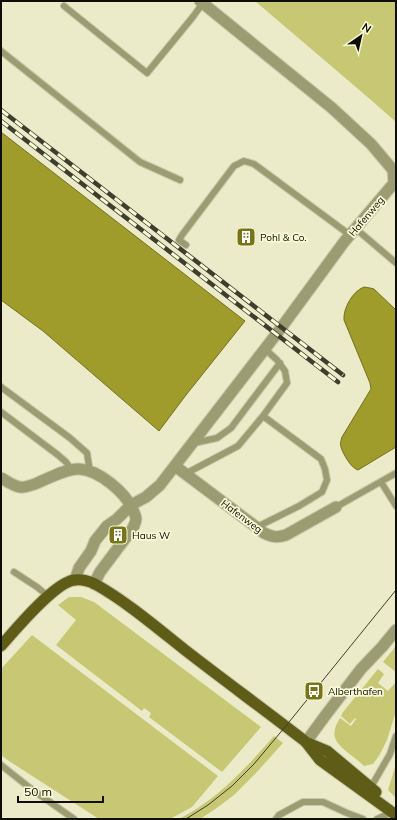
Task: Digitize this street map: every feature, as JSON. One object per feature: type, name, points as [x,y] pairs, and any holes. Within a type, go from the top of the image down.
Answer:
[{"type":"main road","points":[[1,646],[33,611],[59,587],[68,581],[76,580],[84,580],[94,584],[129,606],[306,742],[327,752],[371,788],[395,813]]},
{"type":"main road","points":[[306,742],[320,760],[395,813]]},
{"type":"street","name":"Hafenweg","points":[[76,580],[79,568],[91,551],[95,541],[107,526],[117,519],[131,505],[146,497],[160,485],[352,231],[395,184],[393,170],[371,144],[332,108],[201,2]]},
{"type":"street","name":"Hafenweg","points":[[174,466],[271,536],[279,538],[286,535],[336,507]]},
{"type":"street","points":[[1,478],[10,484],[21,487],[29,486],[71,469],[80,469],[90,472],[110,483],[121,492],[131,505],[136,519],[134,528],[100,572],[94,584]]},
{"type":"street","points":[[306,742],[330,708],[361,669],[396,630]]},
{"type":"lane","points":[[64,6],[147,74],[192,18],[201,2]]},
{"type":"lane","points":[[1,51],[140,162],[180,180]]},
{"type":"lane","points":[[186,245],[179,240],[182,235],[234,166],[244,161],[254,164],[396,263]]},
{"type":"lane","points":[[185,474],[238,446],[263,416],[287,383],[285,371],[277,360],[264,349]]},
{"type":"lane","points":[[192,443],[217,438],[231,428],[280,364]]},
{"type":"lane","points":[[1,387],[70,438],[87,453],[90,472]]},
{"type":"lane","points":[[1,412],[58,455],[71,469]]},
{"type":"lane","points":[[257,527],[299,506],[322,492],[327,480],[321,459],[263,416]]},
{"type":"lane","points":[[336,507],[396,473]]},
{"type":"lane","points":[[381,482],[396,506]]},
{"type":"lane","points":[[14,572],[48,596]]},
{"type":"lane","points":[[371,788],[390,754],[396,736]]},
{"type":"lane","points":[[1,766],[74,819]]},
{"type":"lane","points":[[276,819],[279,815],[303,802],[323,802],[363,819]]},
{"type":"lane","points":[[377,819],[395,813]]},
{"type":"shaded area","points":[[255,1],[396,1],[396,122],[371,100]]},
{"type":"shaded area","points":[[1,132],[245,321],[159,431],[43,331],[1,300]]},
{"type":"shaded area","points":[[364,287],[374,289],[396,310],[396,447],[358,470],[350,464],[345,457],[341,447],[341,442],[342,437],[371,389],[370,383],[344,320],[344,315],[350,300],[356,292]]},
{"type":"shaded area","points":[[69,597],[81,597],[94,602],[261,727],[222,772],[149,717],[151,713],[144,708],[142,711],[56,645],[76,620],[58,605]]},
{"type":"shaded area","points":[[32,635],[218,776],[192,807],[170,819],[99,819],[1,755],[1,669]]},
{"type":"shaded area","points":[[396,646],[396,672],[383,662]]},
{"type":"shaded area","points":[[378,669],[384,674],[378,683],[388,691],[396,682],[396,711],[387,740],[380,754],[373,764],[364,766],[336,741],[334,733],[340,718],[351,726],[356,719],[355,718],[350,724],[341,716]]},
{"type":"shaded area","points":[[274,736],[283,743],[234,795],[200,819],[179,819],[219,793]]},
{"type":"shaded area","points":[[396,764],[396,798],[388,790]]},
{"type":"tram line","points":[[186,819],[208,805],[232,786],[254,764],[396,590]]},
{"type":"railway","points":[[1,110],[343,375]]},
{"type":"railway","points":[[1,121],[338,382]]},
{"type":"place","name":"Pohl & Co.","points":[[246,237]]},
{"type":"place","name":"Haus W","points":[[118,535]]},
{"type":"place","name":"Alberthafen","points":[[314,691]]}]
